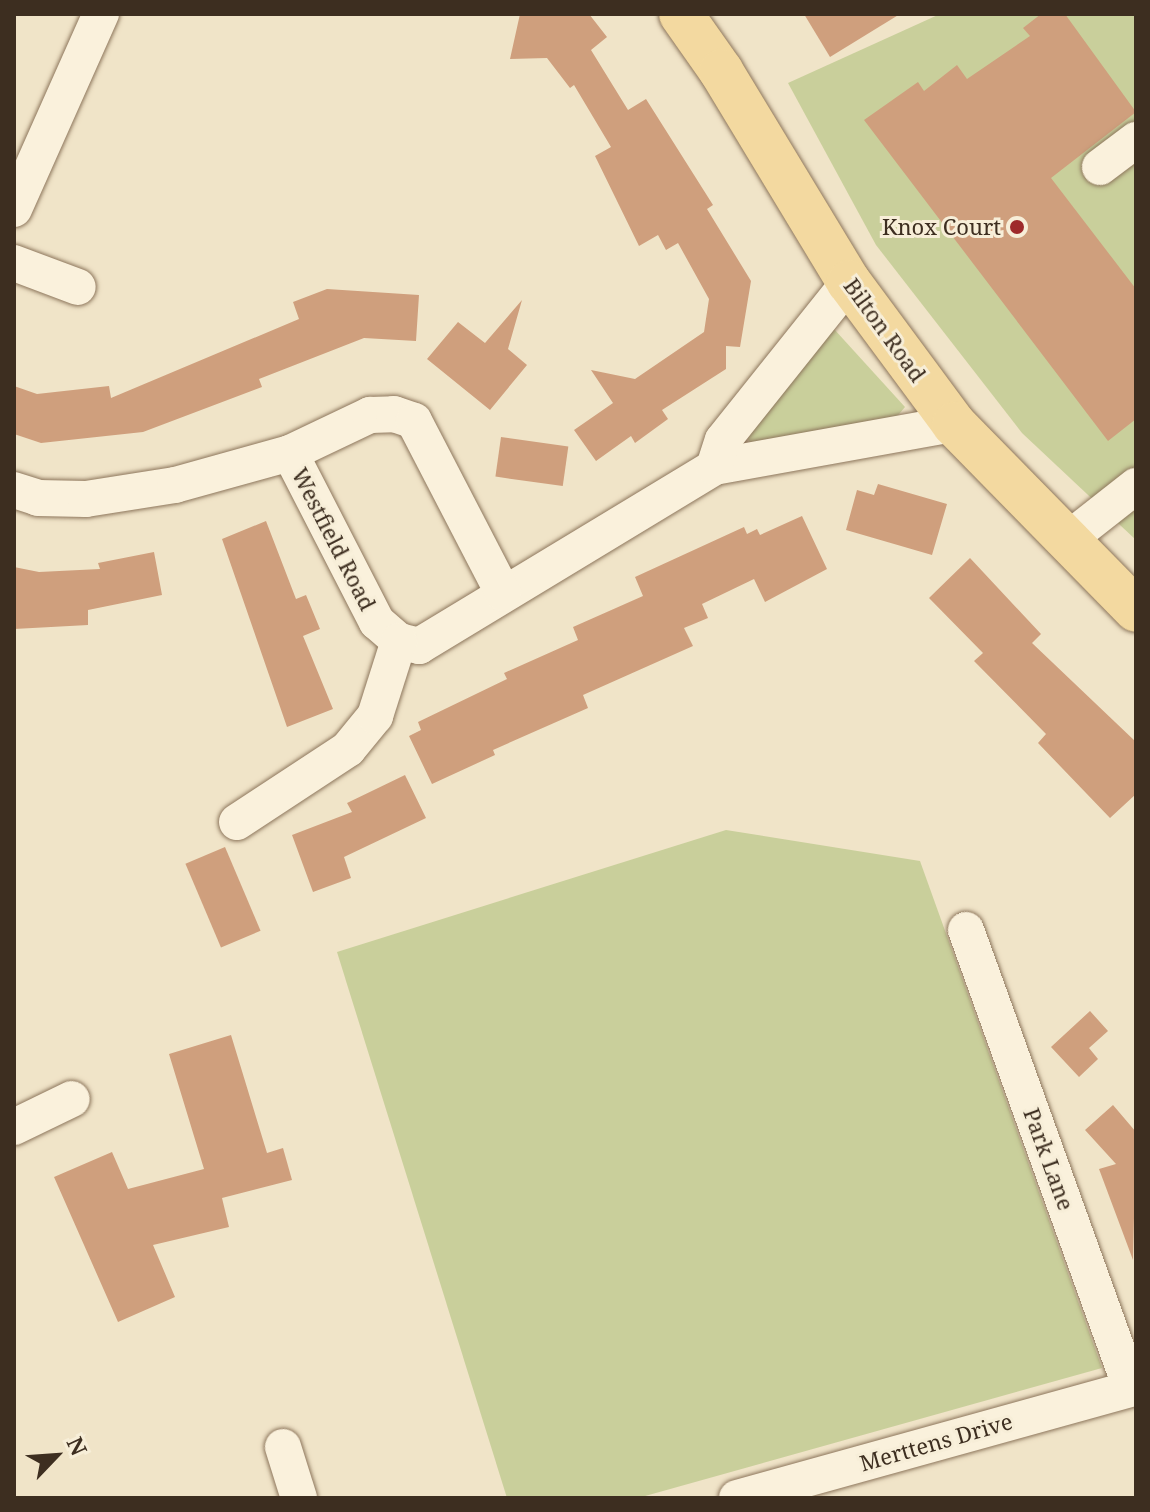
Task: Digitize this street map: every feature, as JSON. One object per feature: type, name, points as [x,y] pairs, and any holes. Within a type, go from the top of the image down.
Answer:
[{"type":"main road","name":"Bilton Road","points":[[681,14],[721,71],[849,282],[954,424],[1136,610]]},
{"type":"street","points":[[14,209],[101,14]]},
{"type":"street","points":[[1100,167],[1136,140]]},
{"type":"street","points":[[14,263],[78,287]]},
{"type":"street","points":[[714,467],[723,440],[849,282]]},
{"type":"street","name":"Westfield Road","points":[[14,490],[38,498],[86,499],[175,485],[290,453],[370,415],[394,414],[414,421],[503,593]]},
{"type":"street","points":[[237,822],[348,749],[375,716],[399,641],[419,646],[714,467],[954,424]]},
{"type":"street","name":"Westfield Road","points":[[290,453],[377,622],[399,641]]},
{"type":"street","points":[[1066,541],[1136,486]]},
{"type":"street","name":"Park Lane","points":[[966,930],[1133,1387]]},
{"type":"street","points":[[14,1127],[72,1099]]},
{"type":"street","name":"Merttens Drive","points":[[737,1498],[1133,1387]]},
{"type":"street","points":[[283,1447],[299,1498]]},
{"type":"green space","points":[[940,14],[1136,14],[1136,540],[1022,433],[876,245],[788,83]]},
{"type":"green space","points":[[824,318],[905,407],[894,420],[754,449],[748,439],[757,410]]},
{"type":"green space","points":[[726,830],[920,861],[1102,1368],[638,1498],[507,1498],[337,952]]},
{"type":"building","points":[[520,14],[589,14],[607,37],[591,50],[628,110],[646,99],[713,205],[707,209],[751,281],[740,347],[726,346],[726,369],[662,410],[668,419],[635,443],[631,436],[596,461],[574,430],[613,403],[591,370],[635,379],[704,332],[709,299],[678,243],[666,250],[658,235],[639,246],[595,156],[611,147],[574,85],[570,88],[547,58],[510,59]]},
{"type":"building","points":[[804,14],[900,14],[830,57]]},
{"type":"building","name":"Knox Court","points":[[1041,14],[1065,14],[1136,112],[1051,178],[1136,289],[1136,419],[1108,441],[864,120],[918,82],[924,91],[957,65],[967,79],[1030,36],[1023,28]]},
{"type":"building","points":[[327,289],[419,295],[416,341],[364,338],[259,379],[262,387],[143,432],[41,443],[14,434],[14,386],[37,394],[109,386],[111,398],[299,319],[293,302]]},
{"type":"building","points":[[522,300],[508,349],[527,365],[490,410],[427,359],[458,322],[485,343]]},
{"type":"building","points":[[501,437],[568,446],[563,486],[495,477]]},
{"type":"building","points":[[878,484],[947,504],[932,555],[846,530],[857,490],[874,495]]},
{"type":"building","points":[[802,516],[827,569],[765,602],[754,579],[702,604],[708,618],[684,628],[693,646],[583,695],[588,708],[493,750],[495,755],[432,784],[409,736],[421,730],[418,722],[507,679],[504,673],[578,640],[573,627],[643,596],[635,577],[744,527],[747,534],[757,529],[760,535]]},
{"type":"building","points":[[266,521],[296,599],[306,595],[320,629],[303,636],[333,709],[287,727],[222,539]]},
{"type":"building","points":[[154,552],[162,595],[88,610],[88,625],[14,629],[14,567],[39,572],[100,569],[98,563]]},
{"type":"building","points":[[970,558],[1041,634],[1032,643],[1136,742],[1136,794],[1110,818],[1038,743],[1046,734],[974,661],[983,653],[929,598]]},
{"type":"building","points":[[405,775],[426,818],[344,857],[351,878],[313,892],[292,835],[352,812],[347,803]]},
{"type":"building","points":[[225,847],[261,931],[221,948],[185,864]]},
{"type":"building","points":[[1090,1011],[1108,1031],[1089,1048],[1098,1059],[1079,1077],[1051,1047]]},
{"type":"building","points":[[231,1035],[267,1153],[283,1148],[292,1180],[222,1198],[229,1227],[153,1245],[175,1297],[118,1322],[54,1177],[112,1152],[128,1189],[204,1169],[169,1054]]},
{"type":"building","points":[[1113,1105],[1136,1132],[1133,1260],[1099,1169],[1116,1164],[1085,1130]]},
{"type":"place","name":"Knox Court","points":[[1017,227]]}]
